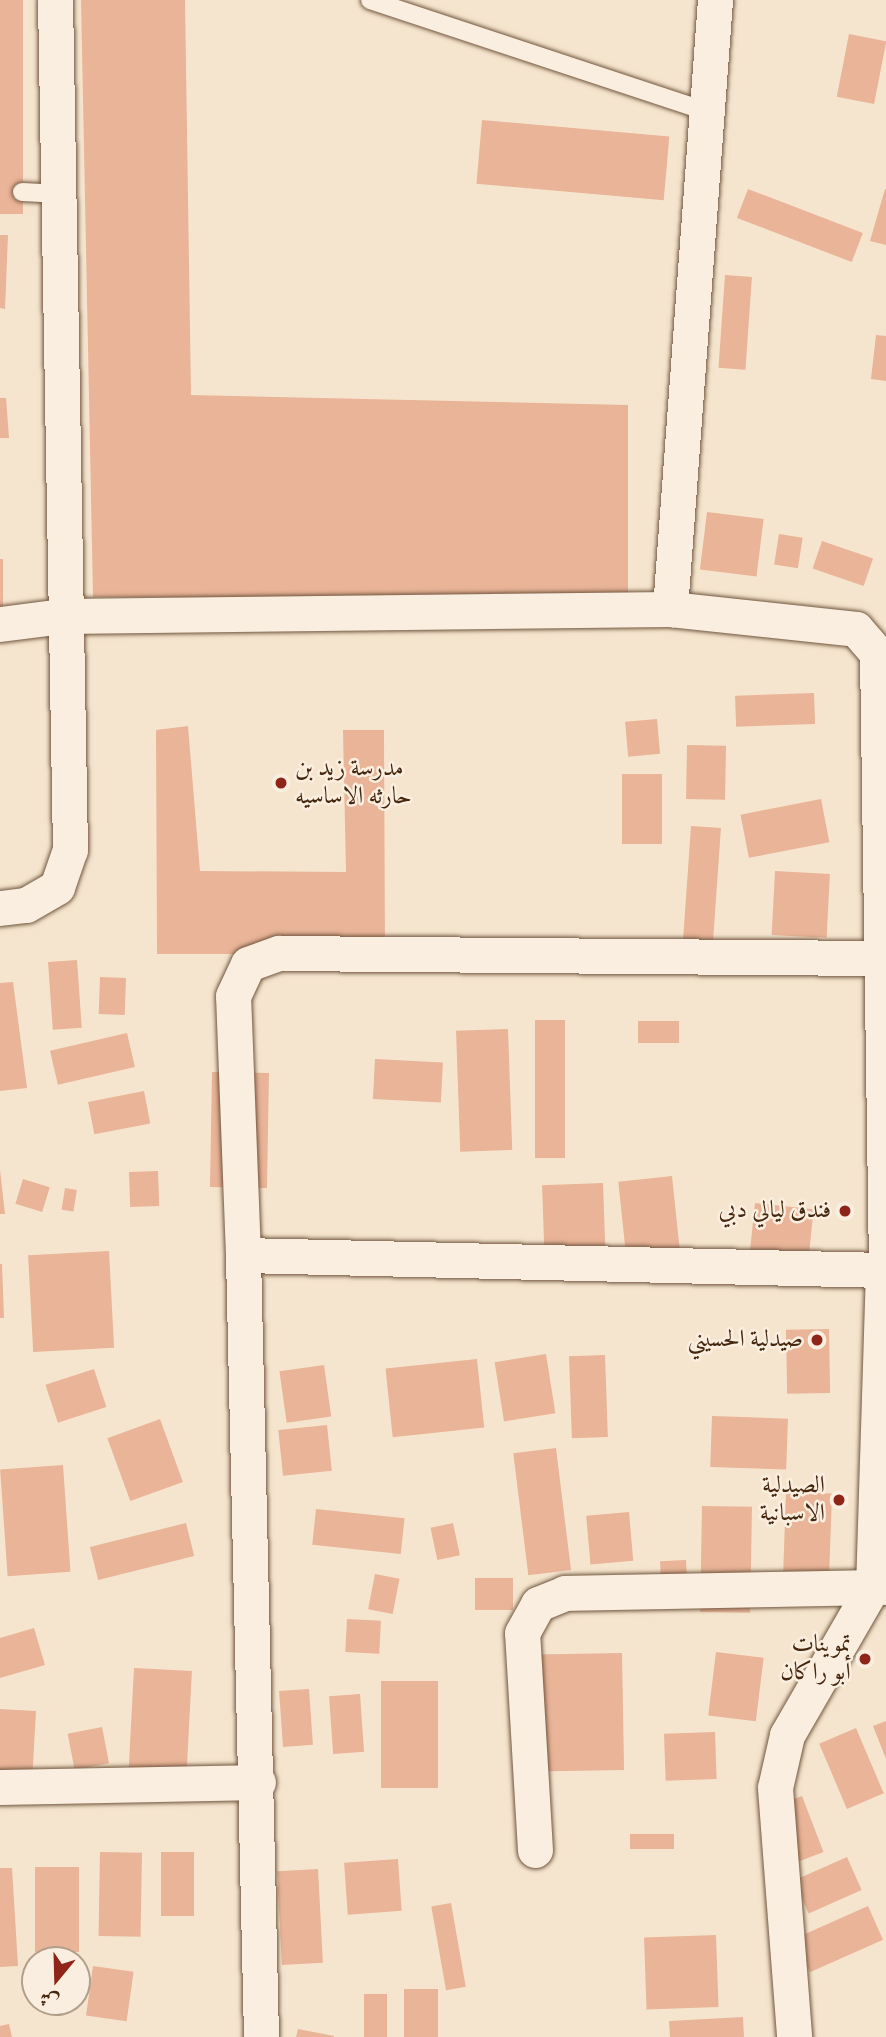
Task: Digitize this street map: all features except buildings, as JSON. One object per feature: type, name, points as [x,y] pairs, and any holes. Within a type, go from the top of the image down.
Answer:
[{"type":"street","points":[[0,908],[26,905],[57,887],[70,850],[63,616],[39,193],[55,0]]},
{"type":"street","points":[[670,608],[709,112],[715,0]]},
{"type":"street","points":[[0,624],[63,616],[670,608],[856,629],[882,655],[880,958],[884,1270],[880,1586],[787,1735],[775,1788],[794,2037]]},
{"type":"street","points":[[261,2037],[258,1782],[233,996],[248,964],[279,953],[880,958]]},
{"type":"street","points":[[243,1255],[884,1270]]},
{"type":"street","points":[[535,1850],[522,1633],[538,1605],[565,1593],[880,1586]]},
{"type":"street","points":[[0,1787],[258,1782]]},
{"type":"lane","points":[[370,0],[709,112]]},
{"type":"place","name":"مدرسة زيد بن حارثه الاساسيه","points":[[281,783]]},
{"type":"place","name":"فندق ليالي دبي","points":[[845,1211]]},
{"type":"place","name":"صيدلية الحسيني","points":[[817,1340]]},
{"type":"place","name":"الصيدلية الاسبانية","points":[[839,1500]]},
{"type":"place","name":"تموينات أبو راكان","points":[[865,1659]]}]
